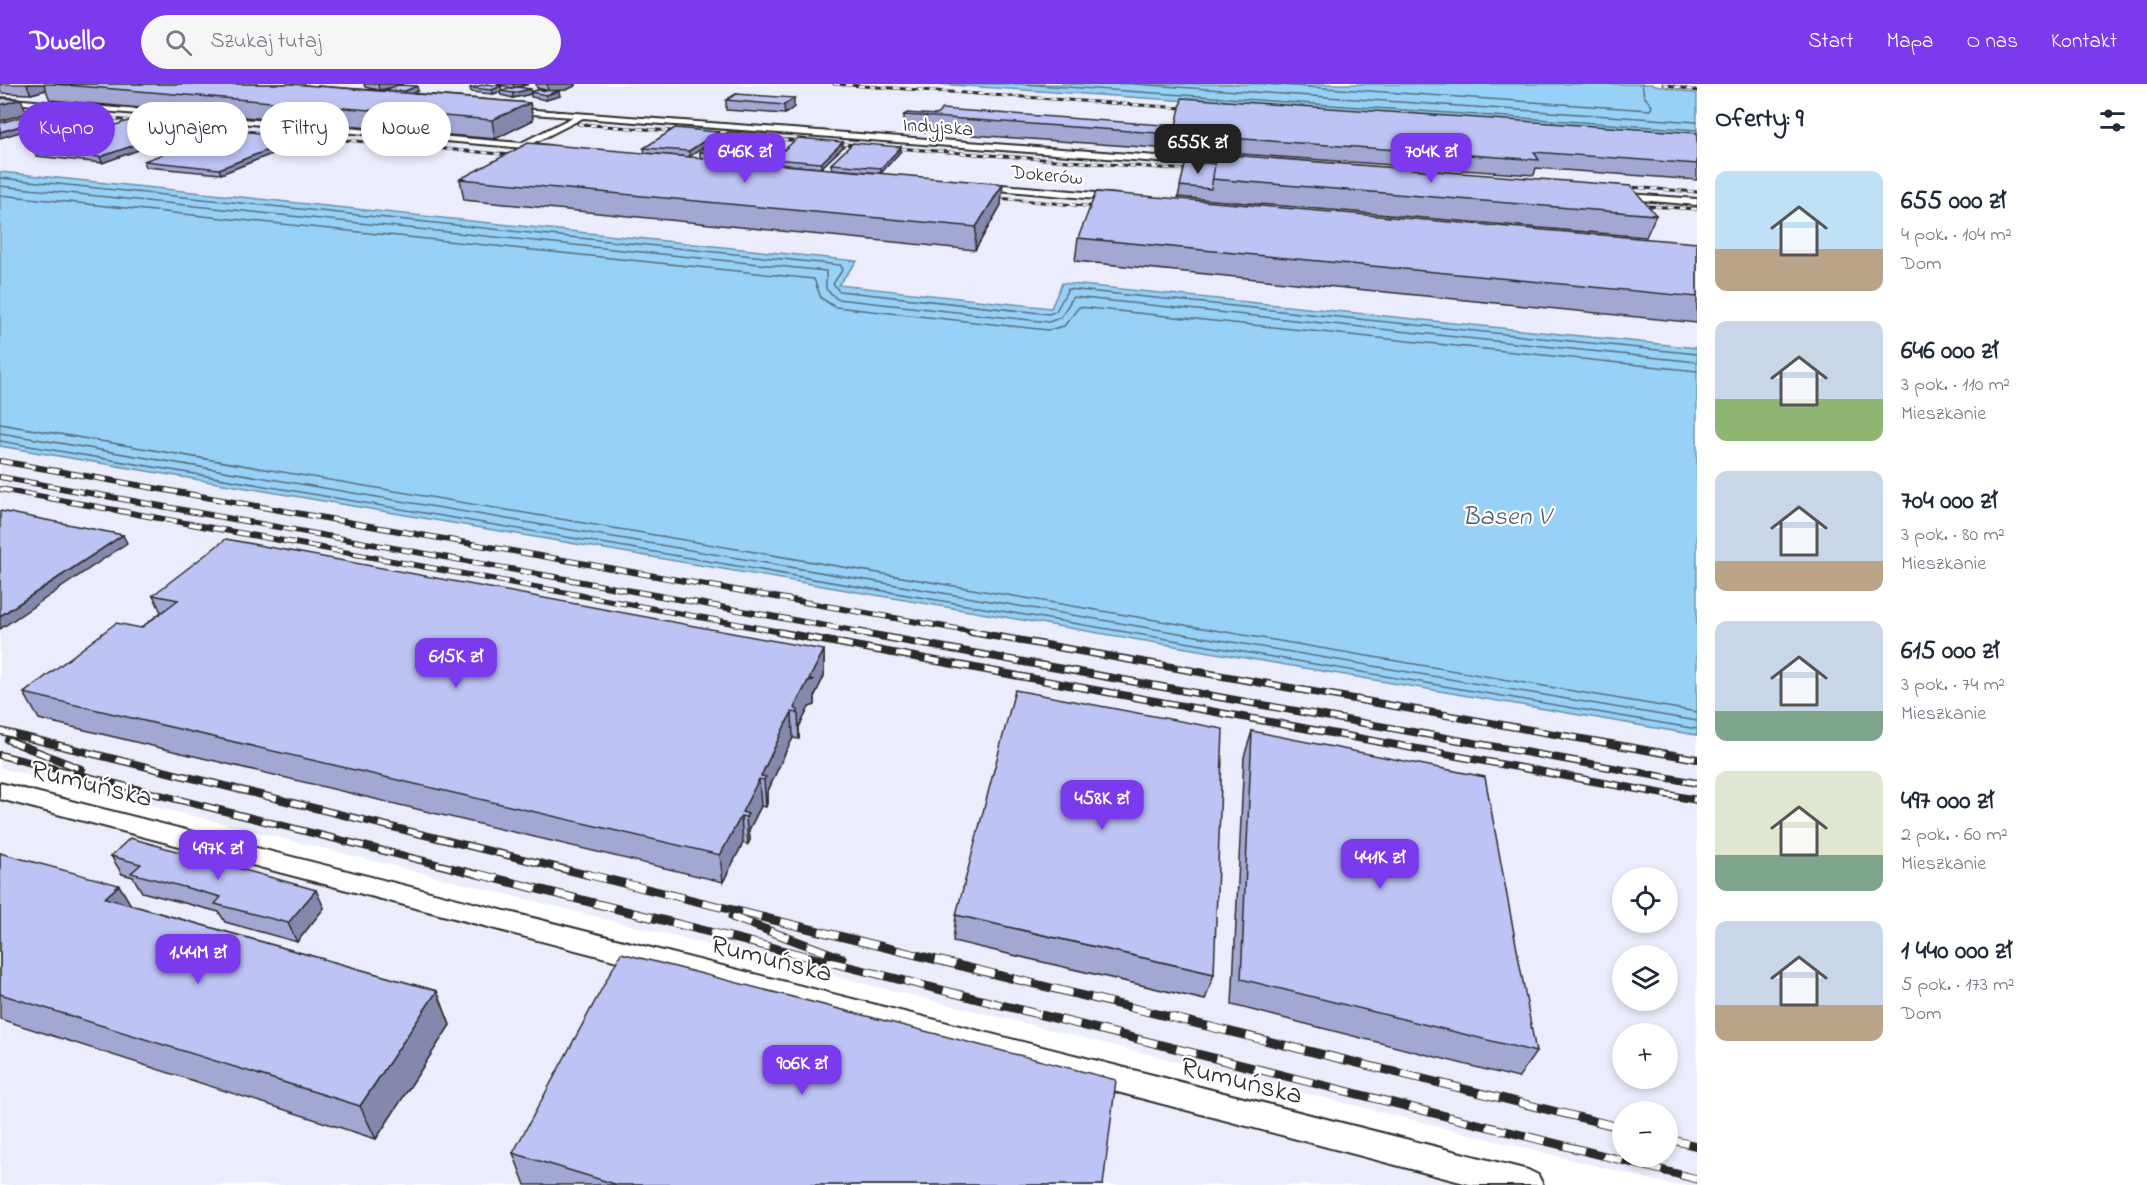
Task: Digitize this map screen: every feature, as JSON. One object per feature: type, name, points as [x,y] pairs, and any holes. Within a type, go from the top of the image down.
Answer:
[{"type":"lane","points":[[0,100],[558,149]]},
{"type":"lane","name":"Indyjska","points":[[498,109],[1250,166]]},
{"type":"lane","points":[[522,146],[581,116]]},
{"type":"lane","name":"Dokerów","points":[[973,186],[1127,199]]},
{"type":"lane","points":[[1603,194],[1697,202]]},
{"type":"lane","name":"Rumuńska","points":[[0,791],[1528,1185]]},
{"type":"shaded area","points":[[0,84],[936,84],[1697,135],[1697,348],[1062,283],[1051,308],[838,285],[857,261],[0,172]]},
{"type":"shaded area","points":[[0,446],[1697,735],[1697,1185],[1673,1185],[0,768]]},
{"type":"shaded area","points":[[0,782],[1488,1185],[0,1185]]},
{"type":"water","points":[[936,84],[1651,84],[1697,94],[1697,135]]},
{"type":"water","name":"Basen V","points":[[0,172],[857,261],[838,285],[1051,308],[1062,283],[1697,348],[1697,735],[0,446]]},
{"type":"building","points":[[53,84],[291,84],[530,103],[492,120],[451,117],[451,102],[361,102],[361,109],[349,108],[349,102],[272,102]]},
{"type":"building","points":[[487,84],[501,86],[492,90],[470,88]]},
{"type":"building","points":[[398,85],[417,86],[405,91],[385,90]]},
{"type":"building","points":[[517,87],[531,89],[513,93],[500,91]]},
{"type":"building","points":[[559,91],[546,95],[530,92]]},
{"type":"building","points":[[736,94],[794,98],[784,105],[726,100]]},
{"type":"building","points":[[0,98],[21,99],[0,105]]},
{"type":"building","points":[[1182,98],[1697,133],[1697,164],[1534,152],[1539,160],[904,115],[907,113],[937,115],[942,109],[1176,126]]},
{"type":"building","points":[[18,118],[18,127],[0,132],[0,123]]},
{"type":"building","points":[[127,121],[127,148],[115,152],[115,125]]},
{"type":"building","points":[[675,128],[718,132],[689,151],[644,148]]},
{"type":"building","points":[[248,132],[260,133],[260,153],[219,169],[144,161],[158,156],[248,156]]},
{"type":"building","points":[[728,132],[772,136],[746,156],[700,152]]},
{"type":"building","points":[[798,138],[843,142],[821,163],[773,159]]},
{"type":"building","points":[[528,143],[1003,184],[976,227],[460,179]]},
{"type":"building","points":[[853,143],[901,147],[881,168],[831,164]]},
{"type":"building","points":[[1216,154],[1631,186],[1656,215],[1212,179]]},
{"type":"building","points":[[1186,161],[1215,164],[1211,189],[1180,186]]},
{"type":"building","points":[[1096,192],[1697,243],[1697,297],[1078,238]]},
{"type":"building","points":[[0,511],[123,535],[0,616]]},
{"type":"building","points":[[226,539],[824,650],[809,679],[814,680],[808,681],[794,708],[798,710],[798,713],[792,712],[761,776],[766,777],[764,780],[759,779],[742,812],[748,814],[746,817],[741,816],[720,855],[24,693],[116,623],[141,628],[178,600],[153,595]]},
{"type":"building","points":[[1015,690],[1223,729],[1214,974],[956,915]]},
{"type":"building","points":[[1252,731],[1485,777],[1536,1052],[1241,979]]},
{"type":"building","points":[[130,838],[316,890],[288,923],[215,904],[221,897],[131,873],[141,864],[111,856]]},
{"type":"building","points":[[0,853],[119,885],[105,898],[437,991],[360,1106],[0,994]]},
{"type":"building","points":[[621,953],[1116,1080],[1103,1185],[618,1185],[513,1153]]},
{"type":"railway","points":[[834,84],[1197,109]]},
{"type":"railway","points":[[1663,84],[1697,91]]},
{"type":"railway","points":[[115,119],[523,156]]},
{"type":"railway","points":[[578,124],[1200,171]]},
{"type":"railway","points":[[1193,153],[1233,156]]},
{"type":"railway","points":[[1616,186],[1697,192]]},
{"type":"railway","points":[[986,197],[1108,208]]},
{"type":"railway","points":[[1631,205],[1697,209]]},
{"type":"railway","points":[[0,461],[980,633]]},
{"type":"railway","points":[[0,477],[865,633]]},
{"type":"railway","points":[[0,489],[786,633]]},
{"type":"railway","points":[[778,632],[1697,800]]},
{"type":"railway","points":[[857,632],[1697,783]]},
{"type":"railway","points":[[971,632],[1697,759]]},
{"type":"railway","points":[[0,731],[592,876]]},
{"type":"railway","points":[[8,740],[81,769]]},
{"type":"railway","points":[[0,755],[484,876]]},
{"type":"railway","points":[[478,874],[1697,1179]]},
{"type":"railway","points":[[586,874],[1612,1125]]},
{"type":"railway","points":[[732,917],[842,958]]},
{"type":"railway","points":[[1678,1141],[1697,1146]]}]
